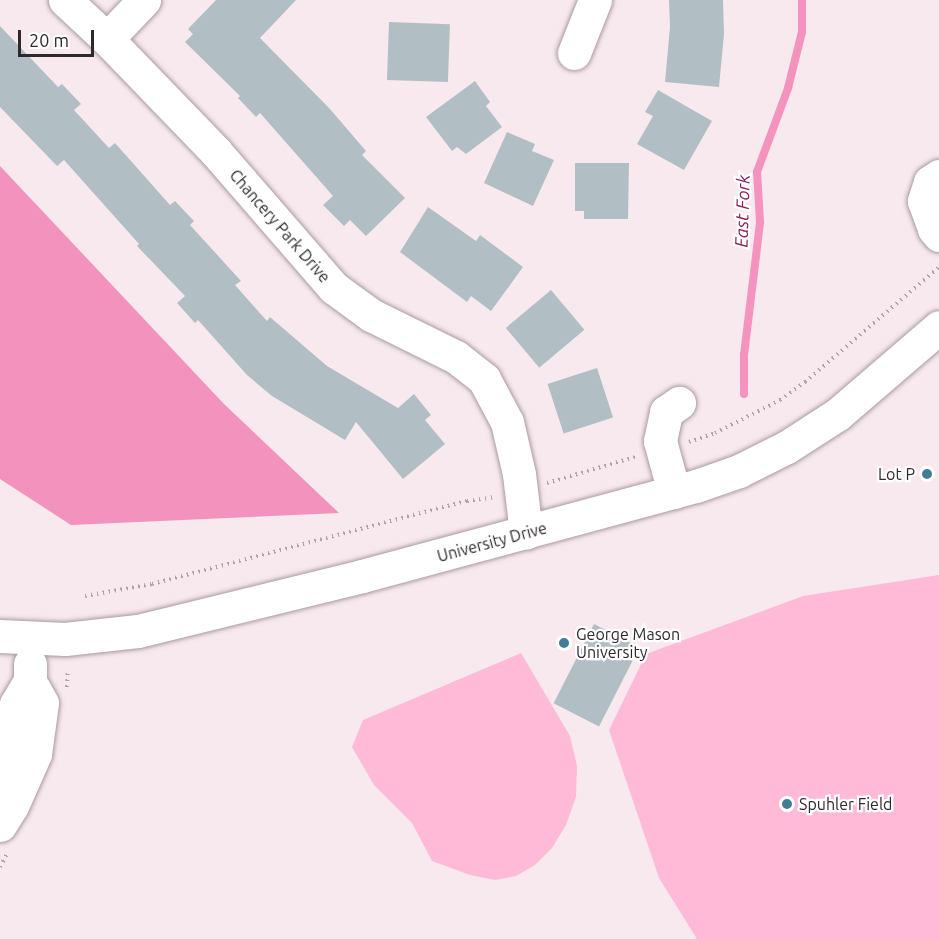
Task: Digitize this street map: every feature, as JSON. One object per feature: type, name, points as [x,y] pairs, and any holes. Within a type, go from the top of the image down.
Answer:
[{"type":"street","name":"Chancery Park Drive","points":[[65,0],[107,39],[216,152],[333,288],[371,315],[456,357],[484,379],[507,422],[519,474],[526,533]]},
{"type":"street","points":[[107,39],[144,0]]},
{"type":"street","points":[[574,53],[595,0]]},
{"type":"street","points":[[939,176],[930,182],[924,201],[934,229],[939,235]]},
{"type":"street","name":"University Drive","points":[[16,637],[85,638],[138,631],[526,533],[674,492],[740,471],[787,447],[838,414],[939,327]]},
{"type":"street","points":[[674,492],[662,450],[661,428],[666,412],[679,403]]},
{"type":"street","points":[[0,825],[12,806],[34,754],[42,703],[30,681],[16,637]]},
{"type":"street","points":[[0,777],[16,704],[30,681]]},
{"type":"path","points":[[538,486],[715,433],[780,400],[806,382],[939,267]]},
{"type":"path","points":[[85,596],[152,584],[467,501],[484,500]]},
{"type":"shaded area","points":[[0,166],[224,404],[339,513],[71,525],[0,479]]},
{"type":"shaded area","name":"Spuhler Field","points":[[939,575],[939,939],[697,939],[659,878],[609,730],[646,654],[803,596]]},
{"type":"shaded area","points":[[521,653],[570,736],[577,766],[576,797],[566,825],[552,848],[535,865],[516,876],[495,880],[470,875],[432,861],[412,823],[374,785],[352,747],[363,720]]},
{"type":"building","points":[[216,0],[296,0],[260,38],[330,109],[366,151],[362,155],[405,198],[366,236],[350,220],[344,226],[323,205],[333,196],[260,113],[256,117],[238,98],[240,96],[185,42],[193,34],[188,29]]},
{"type":"building","points":[[669,0],[723,0],[724,34],[719,87],[665,82],[670,27]]},
{"type":"building","points":[[389,22],[450,24],[448,82],[387,80]]},
{"type":"building","points":[[0,26],[58,87],[62,84],[81,104],[74,110],[109,148],[115,143],[170,205],[175,201],[194,221],[190,225],[241,281],[235,285],[267,321],[270,317],[327,366],[398,408],[414,394],[431,415],[425,420],[445,444],[403,479],[356,422],[345,440],[272,396],[247,375],[198,320],[195,323],[177,303],[185,296],[137,246],[139,244],[64,160],[57,166],[0,107]]},
{"type":"building","points":[[475,81],[490,102],[486,106],[502,127],[466,154],[457,147],[452,151],[426,117]]},
{"type":"building","points":[[658,90],[712,121],[684,170],[637,144],[653,116],[645,112]]},
{"type":"building","points":[[507,132],[535,144],[532,151],[554,160],[533,206],[484,183]]},
{"type":"building","points":[[575,163],[629,163],[628,219],[584,219],[584,211],[575,211]]},
{"type":"building","points":[[428,207],[476,241],[480,235],[523,267],[491,311],[471,296],[467,302],[400,252]]},
{"type":"building","points":[[551,290],[584,330],[539,368],[506,328]]},
{"type":"building","points":[[597,368],[613,417],[564,434],[548,384]]},
{"type":"building","points":[[594,624],[639,647],[599,726],[554,703]]},
{"type":"waterway","name":"East Fork","points":[[744,394],[744,355],[760,222],[757,172],[788,88],[802,32],[802,0]]},
{"type":"place","name":"Lot P","points":[[927,474]]},
{"type":"place","name":"George Mason University","points":[[564,643]]},
{"type":"place","name":"Spuhler Field","points":[[787,804]]}]
